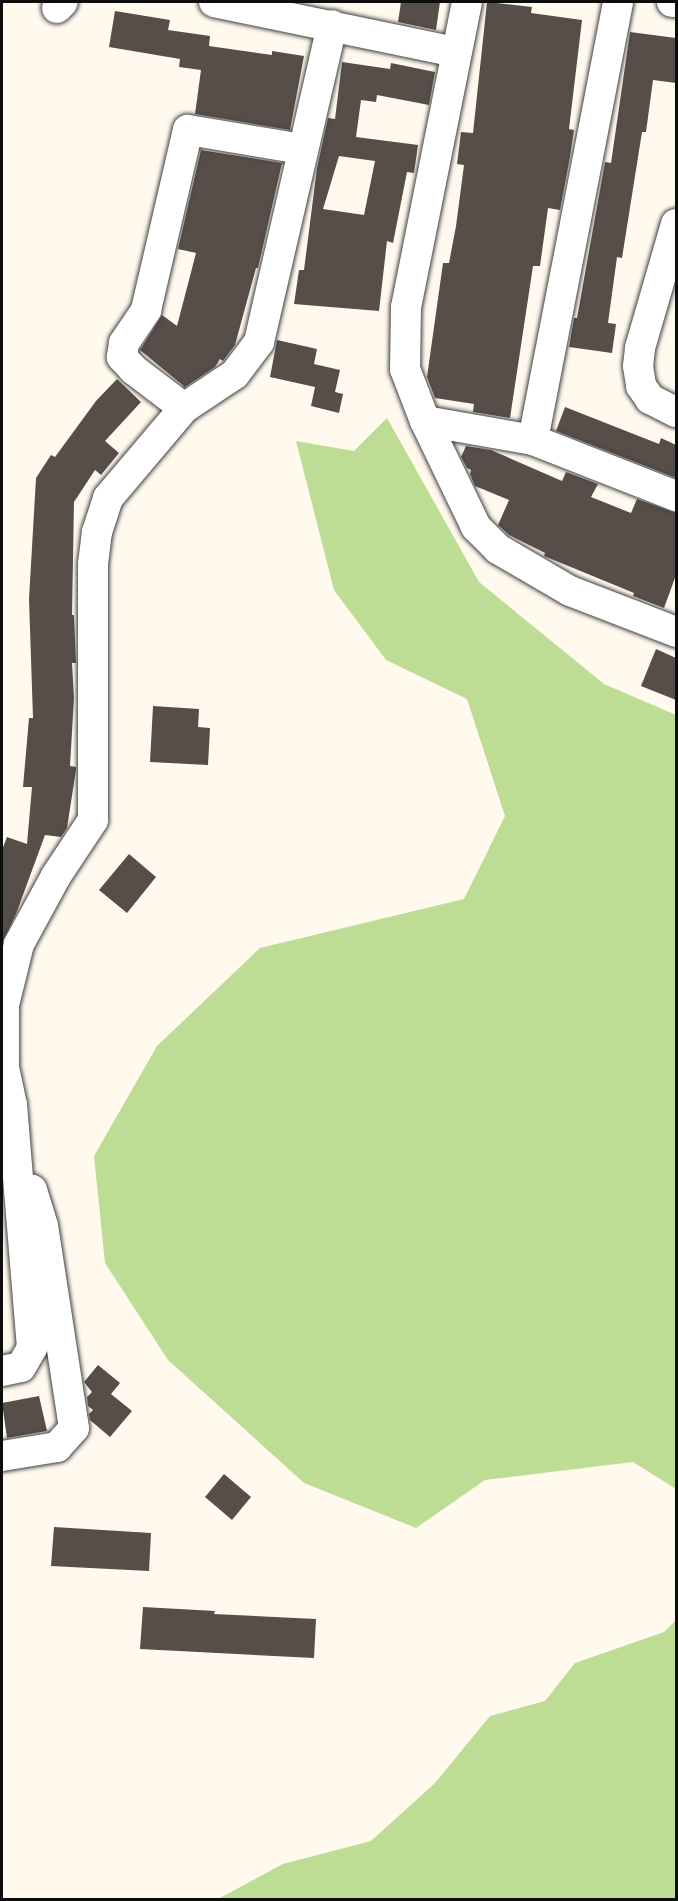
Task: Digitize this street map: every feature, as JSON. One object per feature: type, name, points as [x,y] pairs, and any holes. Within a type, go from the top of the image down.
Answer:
[{"type":"street","points":[[214,2],[456,52]]},
{"type":"street","points":[[466,2],[406,307],[405,369],[425,421],[476,527],[498,549],[570,591],[676,632]]},
{"type":"street","points":[[533,440],[618,2]]},
{"type":"street","points":[[2,1456],[57,1447],[74,1428],[43,1226],[28,1176],[4,1067],[3,1005],[19,944],[56,876],[93,820],[93,564],[97,532],[108,498],[184,408],[235,374],[259,342],[332,25]]},
{"type":"street","points":[[184,408],[134,370],[122,357],[124,343],[146,310],[188,130],[302,150]]},
{"type":"street","points":[[676,224],[640,348],[638,366],[641,386],[650,399],[676,412]]},
{"type":"street","points":[[425,421],[533,440],[676,496]]},
{"type":"street","points":[[2,1371],[21,1367],[32,1348],[12,1105]]},
{"type":"green space","points":[[387,418],[479,582],[604,684],[676,715],[676,1489],[633,1462],[485,1480],[416,1528],[304,1483],[168,1360],[105,1263],[94,1156],[157,1046],[260,948],[464,899],[505,816],[467,699],[386,660],[334,590],[296,441],[354,451]]},
{"type":"green space","points":[[676,1620],[676,1899],[218,1899],[283,1864],[371,1841],[435,1783],[490,1716],[545,1701],[575,1663],[664,1632]]},
{"type":"building","points":[[401,2],[440,2],[436,30],[398,22]]},
{"type":"building","points":[[487,2],[532,7],[531,13],[582,20],[569,129],[574,130],[570,157],[560,210],[548,208],[540,266],[533,266],[510,418],[473,412],[474,404],[435,398],[427,377],[443,263],[449,263],[456,226],[464,165],[457,164],[461,132],[473,133]]},
{"type":"building","points":[[115,11],[170,20],[168,30],[210,36],[209,46],[272,55],[272,51],[304,56],[290,130],[195,114],[201,70],[179,67],[180,59],[109,47]]},
{"type":"building","points":[[630,32],[676,38],[676,83],[653,80],[646,132],[642,132],[622,258],[617,257],[608,323],[616,324],[612,353],[569,347],[574,318],[577,318],[605,162],[611,163]]},
{"type":"building","points":[[342,62],[390,69],[391,63],[435,72],[429,105],[377,95],[376,102],[361,100],[356,137],[418,145],[414,173],[407,172],[393,243],[387,241],[379,311],[294,304],[299,270],[304,270],[317,168],[328,118],[335,119]],"holes":[[[339,156],[375,161],[364,215],[323,209]]]},
{"type":"building","points":[[201,150],[282,163],[258,268],[256,268],[235,345],[223,361],[220,359],[215,367],[185,387],[140,350],[162,315],[177,326],[196,253],[178,249]]},
{"type":"building","points":[[277,340],[317,349],[314,364],[340,370],[335,392],[343,394],[339,413],[311,406],[315,387],[270,377]]},
{"type":"building","points":[[117,379],[141,402],[105,441],[119,453],[101,475],[95,470],[74,502],[72,615],[74,615],[76,663],[72,663],[74,698],[70,766],[76,767],[76,770],[67,828],[61,837],[45,835],[16,914],[2,943],[2,850],[7,837],[27,844],[32,787],[23,787],[29,718],[33,718],[29,599],[36,478],[51,455],[55,457],[96,401]]},
{"type":"building","points":[[565,407],[659,444],[661,438],[676,445],[676,478],[556,431]]},
{"type":"building","points":[[466,446],[491,450],[562,481],[566,472],[598,484],[591,497],[631,513],[637,499],[676,513],[676,575],[664,608],[633,596],[634,593],[544,556],[545,553],[509,535],[498,525],[509,500],[475,486],[470,474],[471,470],[467,468],[461,457]]},
{"type":"building","points":[[656,649],[676,658],[676,700],[641,686]]},
{"type":"building","points":[[153,706],[199,709],[198,727],[210,728],[208,765],[150,762]]},
{"type":"building","points":[[129,854],[156,877],[127,913],[99,890]]},
{"type":"building","points":[[98,1365],[120,1383],[111,1394],[132,1411],[110,1437],[90,1420],[89,1414],[93,1410],[88,1406],[87,1397],[92,1392],[84,1382]]},
{"type":"building","points":[[39,1396],[47,1431],[7,1438],[2,1403]]},
{"type":"building","points":[[224,1474],[251,1497],[232,1520],[205,1497]]},
{"type":"building","points":[[54,1527],[151,1533],[149,1571],[51,1566]]},
{"type":"building","points":[[143,1607],[215,1611],[214,1614],[316,1619],[314,1658],[140,1649]]}]
